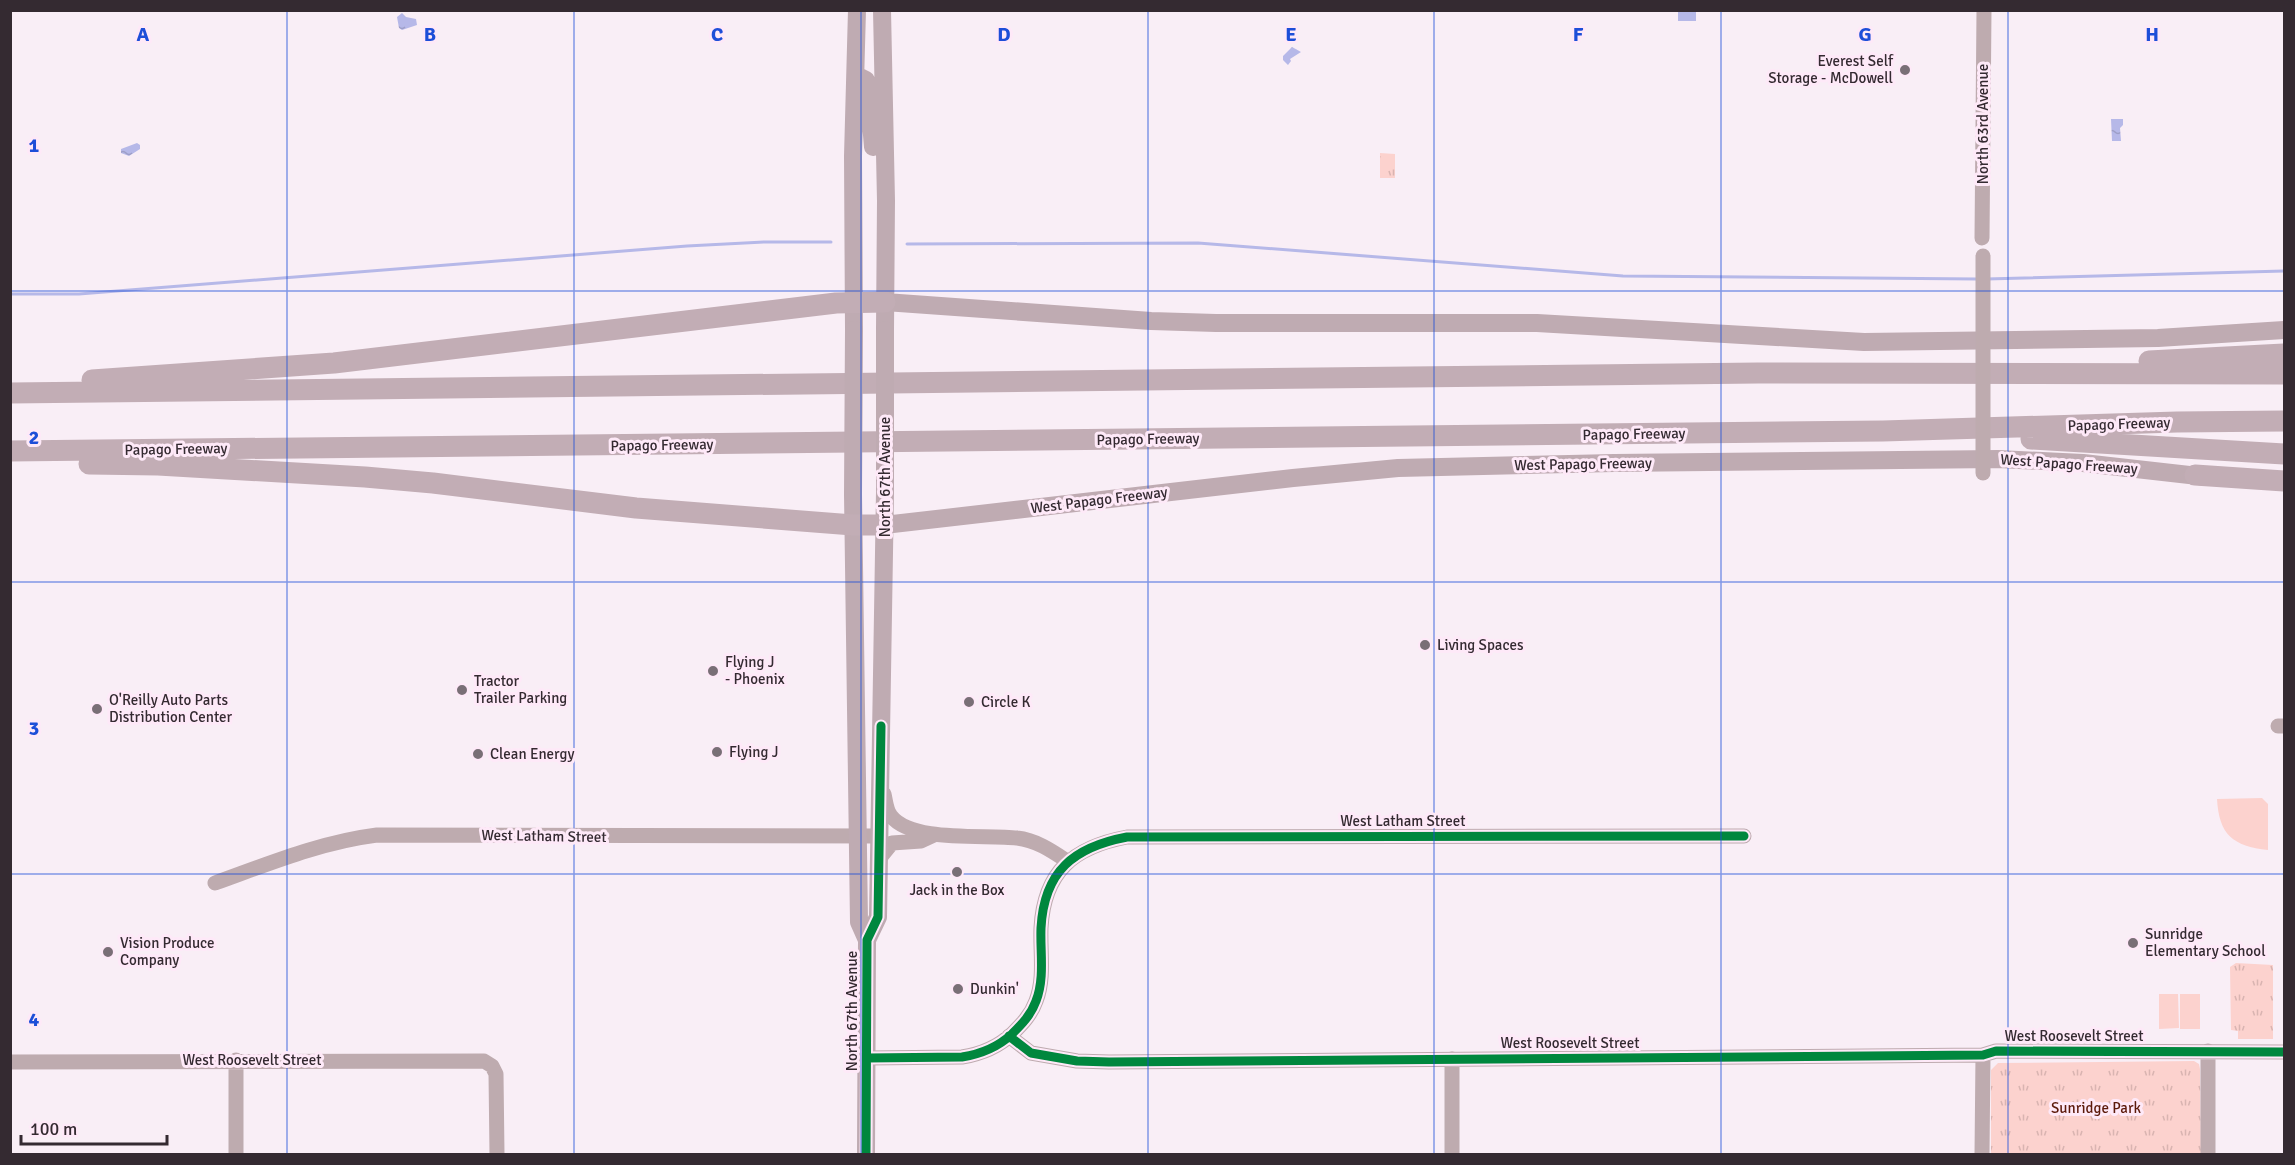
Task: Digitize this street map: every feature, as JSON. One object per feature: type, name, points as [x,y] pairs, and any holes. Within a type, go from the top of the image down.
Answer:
[{"type":"highway","points":[[10,388],[123,377],[334,363],[854,302],[894,303]]},
{"type":"highway","points":[[2089,374],[2151,360],[2284,354]]},
{"type":"highway","points":[[10,393],[1758,373],[2284,374]]},
{"type":"highway","name":"Papago Freeway","points":[[10,451],[1883,430],[2284,421]]},
{"type":"highway","points":[[1883,430],[2284,454]]},
{"type":"highway","points":[[10,464],[158,465],[365,477],[636,508],[853,525],[884,525]]},
{"type":"highway","points":[[2196,476],[2284,482]]},
{"type":"main road","name":"North 67th Avenue","points":[[857,10],[853,525],[859,922],[867,940],[866,1155]]},
{"type":"main road","name":"North 67th Avenue","points":[[867,940],[878,917],[885,492],[885,330],[894,303],[886,261],[882,10]]},
{"type":"main road","points":[[855,75],[866,80],[868,86],[874,162],[886,201]]},
{"type":"main road","points":[[894,303],[1161,321],[1537,323],[1864,342],[2158,338],[2284,330]]},
{"type":"main road","name":"West Papago Freeway","points":[[884,525],[1398,468],[1998,459],[2083,463],[2284,486]]},
{"type":"street","name":"North 63rd Avenue","points":[[1982,238],[1984,10]]},
{"type":"street","points":[[1983,256],[1983,473]]},
{"type":"street","points":[[867,1058],[962,1057],[983,1052],[1013,1033],[1029,1015],[1039,993],[1042,973],[1043,910],[1050,887],[1067,861],[1044,847],[1017,838],[933,835],[903,825],[889,814],[880,770]]},
{"type":"street","points":[[879,859],[892,843],[919,841],[933,835]]},
{"type":"street","name":"West Latham Street","points":[[215,883],[322,846],[352,838],[377,836],[879,836]]},
{"type":"street","name":"West Latham Street","points":[[1067,861],[1106,840],[1127,837],[1744,836]]},
{"type":"street","name":"West Roosevelt Street","points":[[1013,1033],[1031,1053],[1077,1061],[1109,1062],[1983,1055],[1996,1052],[2284,1052]]},
{"type":"street","points":[[2208,1052],[2208,1155]]},
{"type":"street","points":[[1982,1155],[1983,1055]]},
{"type":"street","points":[[1452,1059],[1452,1155]]},
{"type":"street","points":[[236,1060],[236,1155]]},
{"type":"street","name":"West Roosevelt Street","points":[[10,1062],[479,1061],[492,1066],[497,1078],[497,1155]]},
{"type":"green space","points":[[1380,153],[1395,154],[1395,178],[1380,178]]},
{"type":"green space","points":[[2262,798],[2268,804],[2268,850],[2237,842],[2225,830],[2218,811],[2217,799]]},
{"type":"green space","points":[[2236,963],[2273,965],[2273,1039],[2238,1039],[2238,1031],[2231,1030],[2230,967]]},
{"type":"green space","points":[[2159,994],[2178,994],[2179,1028],[2159,1029]]},
{"type":"green space","points":[[2180,994],[2200,994],[2200,1029],[2180,1029]]},
{"type":"green space","name":"Sunridge Park","points":[[2194,1061],[2199,1064],[2200,1069],[2201,1154],[1991,1154],[1991,1070],[1998,1063]]},
{"type":"water","points":[[1678,12],[1696,12],[1696,21],[1678,21]]},
{"type":"water","points":[[402,13],[406,17],[416,19],[417,25],[402,30],[399,28],[397,17]]},
{"type":"water","points":[[1292,47],[1301,52],[1290,59],[1288,65],[1283,60],[1283,56]]},
{"type":"water","points":[[2111,119],[2123,119],[2123,125],[2120,128],[2121,141],[2112,141]]},
{"type":"water","points":[[137,143],[140,149],[129,156],[121,153],[121,149]]},
{"type":"waterway","points":[[10,294],[79,294],[687,246],[764,242],[831,242]]},
{"type":"waterway","points":[[907,244],[1198,243],[1623,276],[1977,279]]},
{"type":"waterway","points":[[1986,279],[2284,271]]},
{"type":"cycle path","points":[[866,1154],[867,940],[878,917],[881,726]]},
{"type":"cycle path","points":[[867,1058],[962,1057],[989,1049],[1012,1034],[1029,1015],[1039,992],[1041,928],[1048,891],[1065,865],[1077,855],[1108,841],[1127,837],[1744,836]]},
{"type":"cycle path","points":[[1009,1036],[1031,1053],[1077,1061],[1109,1062],[1983,1055],[1996,1051],[2284,1052]]},
{"type":"place","name":"Everest Self Storage - McDowell","points":[[1905,70]]},
{"type":"place","name":"Living Spaces","points":[[1425,645]]},
{"type":"place","name":"Flying J - Phoenix","points":[[713,671]]},
{"type":"place","name":"Tractor Trailer Parking","points":[[462,690]]},
{"type":"place","name":"Circle K","points":[[969,702]]},
{"type":"place","name":"O'Reilly Auto Parts Distribution Center","points":[[97,709]]},
{"type":"place","name":"Flying J","points":[[717,752]]},
{"type":"place","name":"Clean Energy","points":[[478,754]]},
{"type":"place","name":"Jack in the Box","points":[[957,872]]},
{"type":"place","name":"Sunridge Elementary School","points":[[2133,943]]},
{"type":"place","name":"Vision Produce Company","points":[[108,952]]},
{"type":"place","name":"Dunkin'","points":[[958,989]]}]
